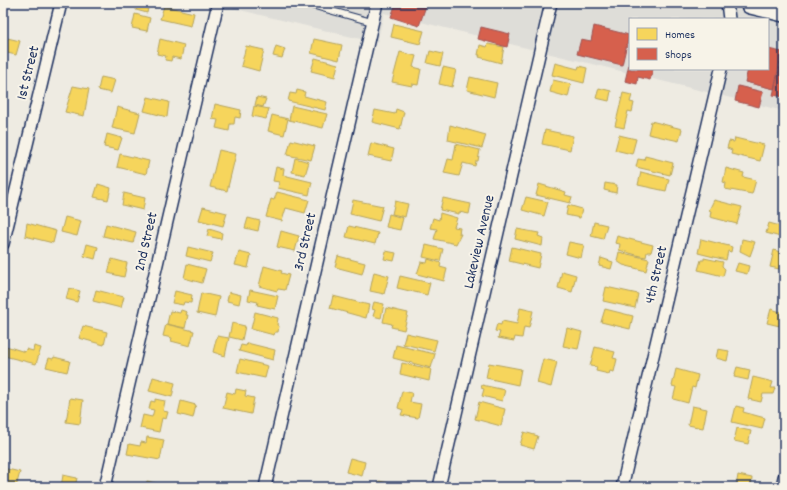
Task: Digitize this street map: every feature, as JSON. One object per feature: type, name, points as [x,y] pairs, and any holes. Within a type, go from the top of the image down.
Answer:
[{"type":"highway","points":[[751,3],[784,11]]},
{"type":"street","name":"1st Street","points":[[3,244],[62,3]]},
{"type":"street","name":"2nd Street","points":[[105,487],[218,3]]},
{"type":"street","name":"3rd Street","points":[[264,487],[377,3]]},
{"type":"street","name":"Lakeview Avenue","points":[[439,487],[551,3]]},
{"type":"street","points":[[727,3],[729,18]]},
{"type":"street","name":"4th Street","points":[[622,487],[721,70]]},
{"type":"street","points":[[782,487],[784,477]]},
{"type":"lane","points":[[304,3],[372,22]]},
{"type":"shaded area","points":[[220,3],[728,3],[784,17],[784,111],[384,13],[377,43],[219,5]]},
{"type":"building: Homes","points":[[137,3],[149,3],[147,13],[136,10]]},
{"type":"building: Homes","points":[[164,6],[194,13],[191,26],[160,19]]},
{"type":"building: Homes","points":[[135,14],[150,18],[147,31],[132,28]]},
{"type":"building: Homes","points":[[394,24],[424,31],[420,44],[391,37]]},
{"type":"building: Homes","points":[[3,37],[20,41],[16,55],[3,52]]},
{"type":"building: Homes","points":[[160,39],[184,45],[181,59],[172,57],[171,61],[165,60],[166,56],[157,54]]},
{"type":"building: Homes","points":[[314,39],[342,45],[339,60],[311,53]]},
{"type":"building: Homes","points":[[488,44],[504,47],[501,63],[479,57],[480,45],[487,47]]},
{"type":"building: Homes","points":[[246,46],[264,50],[259,71],[241,66]]},
{"type":"building: Homes","points":[[276,46],[285,49],[282,58],[273,56]]},
{"type":"building: Homes","points":[[430,51],[443,54],[440,66],[427,63]]},
{"type":"building: Homes","points":[[400,52],[416,56],[413,67],[421,69],[418,85],[412,84],[412,86],[392,82]]},
{"type":"building: Homes","points":[[315,58],[338,64],[335,77],[311,71]]},
{"type":"building: Homes","points":[[555,63],[578,69],[579,66],[587,68],[584,83],[552,75]]},
{"type":"building: Homes","points":[[443,67],[456,70],[452,87],[439,84]]},
{"type":"building: Homes","points":[[101,77],[115,80],[111,93],[98,90]]},
{"type":"building: Homes","points":[[470,77],[497,83],[494,97],[467,90]]},
{"type":"building: Homes","points":[[553,80],[571,84],[568,97],[550,92]]},
{"type":"building: Homes","points":[[73,86],[89,89],[84,116],[65,112]]},
{"type":"building: Homes","points":[[599,88],[611,91],[609,101],[596,98]]},
{"type":"building: Homes","points":[[297,90],[305,92],[304,96],[327,102],[325,110],[288,101],[290,93],[296,94]]},
{"type":"building: Homes","points":[[623,93],[632,95],[630,102],[634,103],[632,112],[628,111],[624,128],[615,126]]},
{"type":"building: Homes","points":[[148,97],[169,102],[167,117],[144,111]]},
{"type":"building: Homes","points":[[257,97],[266,99],[263,107],[255,105]]},
{"type":"building: Homes","points":[[215,104],[241,110],[240,118],[235,117],[234,124],[230,124],[229,131],[216,128],[218,120],[212,119]]},
{"type":"building: Homes","points":[[254,106],[269,109],[266,119],[252,116]]},
{"type":"building: Homes","points":[[292,106],[327,114],[323,128],[289,120]]},
{"type":"building: Homes","points":[[117,107],[140,113],[135,133],[112,128]]},
{"type":"building: Homes","points":[[396,109],[404,112],[400,129],[372,122],[375,110],[395,114]]},
{"type":"building: Homes","points":[[272,115],[288,119],[284,135],[268,131]]},
{"type":"building: Homes","points":[[651,121],[682,129],[679,141],[648,134]]},
{"type":"building: Homes","points":[[450,125],[486,135],[482,148],[448,140]]},
{"type":"building: Homes","points":[[545,130],[573,136],[570,150],[542,144]]},
{"type":"building: Homes","points":[[107,134],[122,138],[118,150],[104,147]]},
{"type":"building: Homes","points":[[619,135],[636,139],[632,154],[615,150]]},
{"type":"building: Homes","points":[[735,138],[764,145],[760,161],[731,154],[732,150],[727,148],[729,141],[734,142]]},
{"type":"building: Homes","points":[[291,140],[315,146],[311,160],[287,155]]},
{"type":"building: Homes","points":[[371,143],[394,149],[391,161],[368,156]]},
{"type":"building: Homes","points":[[456,144],[480,150],[478,161],[476,161],[475,166],[463,163],[459,176],[444,173],[448,159],[453,160]]},
{"type":"building: Homes","points":[[219,150],[236,154],[227,191],[210,187]]},
{"type":"building: Homes","points":[[120,154],[149,161],[146,174],[117,167]]},
{"type":"building: Homes","points":[[645,156],[673,163],[670,175],[636,167],[638,159],[644,160]]},
{"type":"building: Homes","points":[[295,158],[309,162],[305,175],[292,172]]},
{"type":"building: Homes","points":[[276,167],[284,169],[283,175],[312,182],[309,195],[278,188],[279,182],[273,181]]},
{"type":"building: Homes","points":[[726,168],[744,173],[743,177],[756,180],[752,194],[725,189],[726,183],[723,182]]},
{"type":"building: Homes","points":[[641,172],[669,179],[666,191],[638,185]]},
{"type":"building: Homes","points":[[605,183],[617,185],[616,193],[604,190]]},
{"type":"building: Homes","points":[[98,184],[111,188],[108,200],[94,197]]},
{"type":"building: Homes","points":[[539,184],[566,192],[565,195],[572,197],[570,203],[536,195]]},
{"type":"building: Homes","points":[[277,192],[309,200],[305,213],[286,208],[282,221],[266,217],[271,199],[274,200]]},
{"type":"building: Homes","points":[[124,193],[145,198],[143,210],[122,205]]},
{"type":"building: Homes","points":[[526,197],[548,202],[544,216],[522,210]]},
{"type":"building: Homes","points":[[443,198],[471,204],[469,214],[459,212],[459,214],[440,210]]},
{"type":"building: Homes","points":[[353,200],[383,206],[379,221],[350,214]]},
{"type":"building: Homes","points":[[714,200],[742,207],[737,224],[710,217],[711,211],[709,210]]},
{"type":"building: Homes","points":[[395,201],[408,204],[405,217],[392,214]]},
{"type":"building: Homes","points":[[568,205],[582,209],[580,218],[566,215]]},
{"type":"building: Homes","points":[[203,207],[227,213],[223,226],[199,220]]},
{"type":"building: Homes","points":[[440,213],[457,218],[454,227],[460,228],[459,234],[461,234],[456,244],[434,239],[437,229],[430,228],[433,218],[439,220]]},
{"type":"building: Homes","points":[[389,214],[403,218],[400,230],[386,227]]},
{"type":"building: Homes","points":[[65,217],[81,221],[77,236],[61,232]]},
{"type":"building: Homes","points":[[248,218],[260,221],[258,231],[245,228]]},
{"type":"building: Homes","points":[[594,222],[607,225],[603,239],[591,236]]},
{"type":"building: Homes","points":[[27,223],[56,231],[53,243],[25,236]]},
{"type":"building: Homes","points":[[769,223],[784,227],[784,238],[766,233]]},
{"type":"building: Homes","points":[[106,224],[136,232],[133,243],[103,236]]},
{"type":"building: Homes","points":[[349,226],[378,233],[375,244],[346,237]]},
{"type":"building: Homes","points":[[209,229],[222,233],[221,239],[207,236]]},
{"type":"building: Homes","points":[[517,229],[539,233],[538,236],[543,238],[542,246],[515,239]]},
{"type":"building: Homes","points":[[281,231],[299,236],[295,251],[277,247]]},
{"type":"building: Homes","points":[[617,236],[653,245],[651,252],[647,252],[646,257],[619,250],[620,244],[615,243]]},
{"type":"building: Homes","points":[[701,239],[732,247],[731,252],[728,251],[726,260],[698,253]]},
{"type":"building: Homes","points":[[742,239],[755,242],[750,256],[740,251]]},
{"type":"building: Homes","points":[[569,242],[584,245],[581,258],[566,254]]},
{"type":"building: Homes","points":[[87,244],[98,247],[95,259],[84,256]]},
{"type":"building: Homes","points":[[426,245],[443,249],[440,261],[423,257]]},
{"type":"building: Homes","points":[[188,247],[213,253],[210,262],[186,256]]},
{"type":"building: Homes","points":[[512,247],[541,254],[538,268],[509,261]]},
{"type":"building: Homes","points":[[774,250],[780,252],[780,255],[784,256],[784,270],[770,267]]},
{"type":"building: Homes","points":[[386,251],[396,253],[394,261],[384,259]]},
{"type":"building: Homes","points":[[239,252],[251,255],[248,268],[235,265]]},
{"type":"building: Homes","points":[[619,252],[649,259],[646,271],[623,265],[617,261]]},
{"type":"building: Homes","points":[[338,256],[365,263],[362,274],[335,267]]},
{"type":"building: Homes","points":[[601,258],[613,262],[611,269],[599,266]]},
{"type":"building: Homes","points":[[704,258],[723,262],[722,266],[725,269],[723,276],[698,270],[701,260],[704,260]]},
{"type":"building: Homes","points":[[112,259],[127,263],[124,277],[108,273]]},
{"type":"building: Homes","points":[[428,259],[441,263],[440,267],[447,269],[444,281],[417,274],[421,262],[427,263]]},
{"type":"building: Homes","points":[[738,263],[749,266],[747,274],[735,271]]},
{"type":"building: Homes","points":[[187,264],[206,269],[202,283],[184,278]]},
{"type":"building: Homes","points":[[264,266],[282,271],[281,273],[289,275],[285,290],[278,289],[277,291],[259,286]]},
{"type":"building: Homes","points":[[562,271],[576,275],[572,292],[558,288]]},
{"type":"building: Homes","points":[[374,272],[389,276],[384,294],[370,291]]},
{"type":"building: Homes","points":[[400,276],[430,283],[427,295],[397,288]]},
{"type":"building: Homes","points":[[606,287],[638,294],[635,308],[603,301]]},
{"type":"building: Homes","points":[[69,288],[80,291],[77,302],[66,299]]},
{"type":"building: Homes","points":[[96,290],[124,297],[121,308],[93,301]]},
{"type":"building: Homes","points":[[250,290],[278,296],[275,309],[257,305],[258,302],[248,300]]},
{"type":"building: Homes","points":[[175,291],[192,295],[191,303],[184,302],[183,305],[172,303]]},
{"type":"building: Homes","points":[[229,292],[241,295],[239,304],[227,301]]},
{"type":"building: Homes","points":[[201,293],[219,297],[215,317],[197,313]]},
{"type":"building: Homes","points":[[333,296],[369,305],[366,318],[330,308]]},
{"type":"building: Homes","points":[[374,302],[384,304],[381,318],[373,316],[375,310],[372,309]]},
{"type":"building: Homes","points":[[386,308],[408,313],[404,330],[391,327],[392,324],[383,322]]},
{"type":"building: Homes","points":[[520,308],[533,311],[529,328],[524,327],[522,338],[515,337],[514,341],[498,338],[500,332],[495,331],[497,324],[501,325],[502,321],[517,324]]},
{"type":"building: Homes","points":[[605,309],[633,316],[630,329],[601,322]]},
{"type":"building: Homes","points":[[771,309],[784,313],[784,327],[767,323]]},
{"type":"building: Homes","points":[[181,310],[187,312],[186,315],[188,315],[185,328],[167,324],[170,311],[180,313]]},
{"type":"building: Homes","points":[[255,312],[278,318],[278,332],[275,332],[274,335],[251,329]]},
{"type":"building: Homes","points":[[232,323],[245,326],[242,340],[229,337]]},
{"type":"building: Homes","points":[[166,324],[194,331],[190,346],[171,341],[172,338],[163,336]]},
{"type":"building: Homes","points":[[83,326],[107,332],[104,345],[79,338]]},
{"type":"building: Homes","points":[[567,328],[582,332],[578,349],[563,346]]},
{"type":"building: Homes","points":[[406,333],[437,340],[434,351],[403,344]]},
{"type":"building: Homes","points":[[217,336],[229,338],[225,356],[213,352]]},
{"type":"building: Homes","points":[[247,343],[275,350],[273,360],[239,351],[241,345],[246,346]]},
{"type":"building: Homes","points":[[396,345],[435,354],[431,368],[393,358]]},
{"type":"building: Homes","points":[[6,346],[25,352],[26,349],[33,351],[34,346],[41,348],[36,364],[4,356]]},
{"type":"building: Homes","points":[[595,347],[615,352],[613,358],[617,359],[614,372],[610,371],[609,374],[596,371],[597,367],[590,366]]},
{"type":"building: Homes","points":[[718,349],[729,351],[727,361],[716,358]]},
{"type":"building: Homes","points":[[54,357],[70,361],[67,372],[46,367],[49,358],[53,359]]},
{"type":"building: Homes","points":[[240,359],[268,366],[265,378],[237,372]]},
{"type":"building: Homes","points":[[543,359],[557,362],[551,387],[537,383]]},
{"type":"building: Homes","points":[[402,363],[431,369],[429,381],[400,374]]},
{"type":"building: Homes","points":[[489,363],[521,369],[518,385],[486,378]]},
{"type":"building: Homes","points":[[737,367],[750,370],[748,380],[734,377]]},
{"type":"building: Homes","points":[[676,369],[698,375],[695,388],[692,387],[688,403],[673,399],[676,387],[672,386]]},
{"type":"building: Homes","points":[[153,377],[175,383],[172,397],[149,391]]},
{"type":"building: Homes","points":[[753,377],[773,382],[771,388],[775,388],[773,394],[763,394],[761,402],[748,399]]},
{"type":"building: Homes","points":[[482,385],[505,390],[502,401],[482,396],[484,389],[481,388]]},
{"type":"building: Homes","points":[[236,389],[246,391],[245,396],[254,398],[251,414],[223,408],[227,392],[235,394]]},
{"type":"building: Homes","points":[[402,391],[412,393],[410,402],[421,404],[418,418],[401,415],[403,410],[398,408]]},
{"type":"building: Homes","points":[[70,398],[83,400],[80,424],[66,422]]},
{"type":"building: Homes","points":[[155,399],[165,401],[163,411],[168,412],[166,419],[162,418],[159,432],[140,428],[143,415],[152,417],[154,410],[149,409],[151,401],[155,402]]},
{"type":"building: Homes","points":[[181,401],[196,405],[193,418],[178,414]]},
{"type":"building: Homes","points":[[479,402],[505,409],[501,426],[475,419]]},
{"type":"building: Homes","points":[[692,406],[707,409],[703,428],[688,425]]},
{"type":"building: Homes","points":[[736,406],[744,408],[743,412],[765,418],[762,429],[732,422]]},
{"type":"building: Homes","points":[[737,428],[751,431],[748,444],[734,441]]},
{"type":"building: Homes","points":[[524,432],[538,436],[534,449],[520,445]]},
{"type":"building: Homes","points":[[147,437],[164,440],[160,460],[127,454],[129,444],[140,446],[141,442],[146,443]]},
{"type":"building: Homes","points":[[350,458],[365,462],[362,476],[346,472]]},
{"type":"building: Homes","points":[[3,468],[20,472],[16,487],[3,487]]},
{"type":"building: Homes","points":[[63,475],[77,478],[75,487],[61,487]]},
{"type":"building: Homes","points":[[738,475],[752,478],[751,487],[736,487]]},
{"type":"building: Homes","points":[[147,481],[159,484],[158,487],[145,487]]},
{"type":"building: Homes","points":[[379,481],[404,486],[404,487],[378,487]]},
{"type":"building: Shops","points":[[396,3],[427,3],[419,26],[391,17]]},
{"type":"building: Shops","points":[[594,26],[629,35],[622,65],[577,54],[581,39],[591,41]]},
{"type":"building: Shops","points":[[481,27],[510,34],[507,47],[478,39]]},
{"type":"building: Shops","points":[[769,49],[782,52],[774,89],[745,82],[748,70],[769,70]]},
{"type":"building: Shops","points":[[784,50],[784,97],[773,95]]},
{"type":"building: Shops","points":[[629,64],[629,70],[653,70],[650,80],[638,77],[637,84],[625,81]]},
{"type":"building: Shops","points":[[738,86],[763,92],[759,107],[735,101]]}]
